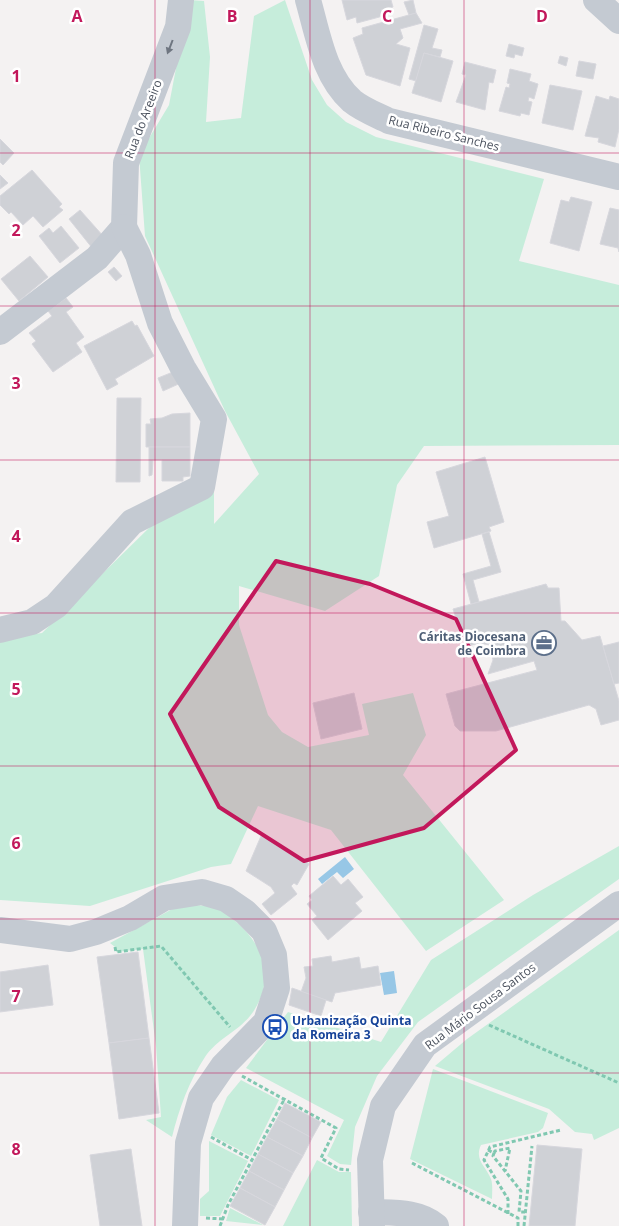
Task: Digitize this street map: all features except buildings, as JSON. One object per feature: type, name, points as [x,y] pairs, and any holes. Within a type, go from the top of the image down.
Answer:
[{"type":"street","name":"Rua do Areeiro","points":[[124,227],[126,164],[178,27],[181,0]]},
{"type":"street","name":"Rua Ribeiro Sanches","points":[[308,0],[326,62],[337,84],[352,100],[367,110],[389,121],[619,177]]},
{"type":"street","points":[[596,0],[619,21]]},
{"type":"street","points":[[0,332],[97,258],[124,227],[138,255],[160,322],[183,368],[214,419],[202,487],[132,522],[56,606],[32,622],[0,630]]},
{"type":"street","points":[[0,930],[70,939],[96,932],[130,918],[164,898],[202,892],[226,899],[245,912],[264,931],[274,955],[277,988],[266,1022],[223,1066],[201,1098],[188,1143],[192,1222]]},
{"type":"street","name":"Rua Mário Sousa Santos","points":[[372,1219],[370,1160],[383,1106],[425,1045],[619,904]]},
{"type":"street","points":[[372,1219],[404,1213],[427,1219],[436,1226]]},
{"type":"path","points":[[116,952],[161,946],[234,1033]]},
{"type":"path","points":[[466,1015],[619,1083]]},
{"type":"path","points":[[243,1077],[285,1098],[336,1128],[321,1158],[339,1169],[351,1170]]},
{"type":"path","points":[[220,1226],[285,1098]]},
{"type":"path","points":[[508,1214],[508,1199],[484,1160],[488,1150],[490,1147],[561,1130]]},
{"type":"path","points":[[210,1137],[252,1160]]},
{"type":"path","points":[[524,1226],[532,1146]]},
{"type":"path","points":[[494,1153],[495,1151],[510,1148],[505,1171]]},
{"type":"path","points":[[488,1150],[494,1153]]},
{"type":"path","points":[[494,1153],[493,1156],[520,1191],[519,1212],[525,1212]]},
{"type":"path","points":[[412,1163],[518,1218],[518,1226]]},
{"type":"path","points":[[192,1222],[223,1219]]},
{"type":"highlighted area","points":[[276,561],[370,584],[456,619],[516,750],[424,828],[304,861],[219,807],[170,714]]},
{"type":"green space","points":[[189,0],[204,1],[210,57],[206,122],[241,118],[254,16],[285,0],[312,80],[327,105],[346,122],[376,137],[544,179],[519,261],[619,285],[619,445],[424,446],[397,485],[379,576],[325,611],[239,586],[239,625],[268,715],[282,732],[308,747],[369,735],[362,704],[413,693],[426,735],[403,775],[504,900],[426,951],[331,830],[258,806],[231,864],[211,867],[90,906],[0,900],[0,639],[42,633],[152,525],[214,489],[214,524],[259,474],[225,411],[145,236],[139,155],[169,105]]},
{"type":"green space","points":[[619,846],[619,879],[418,1022],[377,1076],[355,1127],[351,1165],[340,1164],[327,1156],[344,1120],[246,1068],[288,1012],[381,1042],[431,960],[533,895]]},
{"type":"green space","points":[[214,906],[221,909],[245,930],[260,952],[264,964],[265,977],[258,1003],[250,1016],[215,1045],[199,1066],[185,1096],[172,1137],[146,1120],[161,1117],[156,1046],[143,949],[116,952],[115,947],[110,943],[176,907]]},
{"type":"green space","points":[[619,930],[619,1128],[594,1140],[592,1134],[575,1132],[549,1109],[435,1066],[467,1039]]},
{"type":"green space","points":[[433,1069],[548,1113],[543,1128],[538,1132],[481,1145],[479,1155],[491,1179],[492,1199],[410,1159]]},
{"type":"green space","points":[[241,1080],[279,1100],[251,1156],[211,1135],[227,1097]]},
{"type":"green space","points":[[209,1141],[248,1161],[220,1216],[200,1216],[200,1199],[209,1191]]},
{"type":"green space","points":[[317,1160],[339,1172],[351,1172],[352,1226],[283,1226]]},
{"type":"green space","points":[[230,1208],[263,1225],[226,1221]]},
{"type":"water","points":[[345,857],[354,869],[343,878],[337,872],[322,884],[318,879]]},
{"type":"water","points":[[394,971],[397,993],[384,995],[380,973]]},
{"type":"place","name":"Cáritas Diocesana de Coimbra","points":[[544,643]]},
{"type":"place","name":"Urbanização Quinta da Romeira 3","points":[[275,1027]]}]
